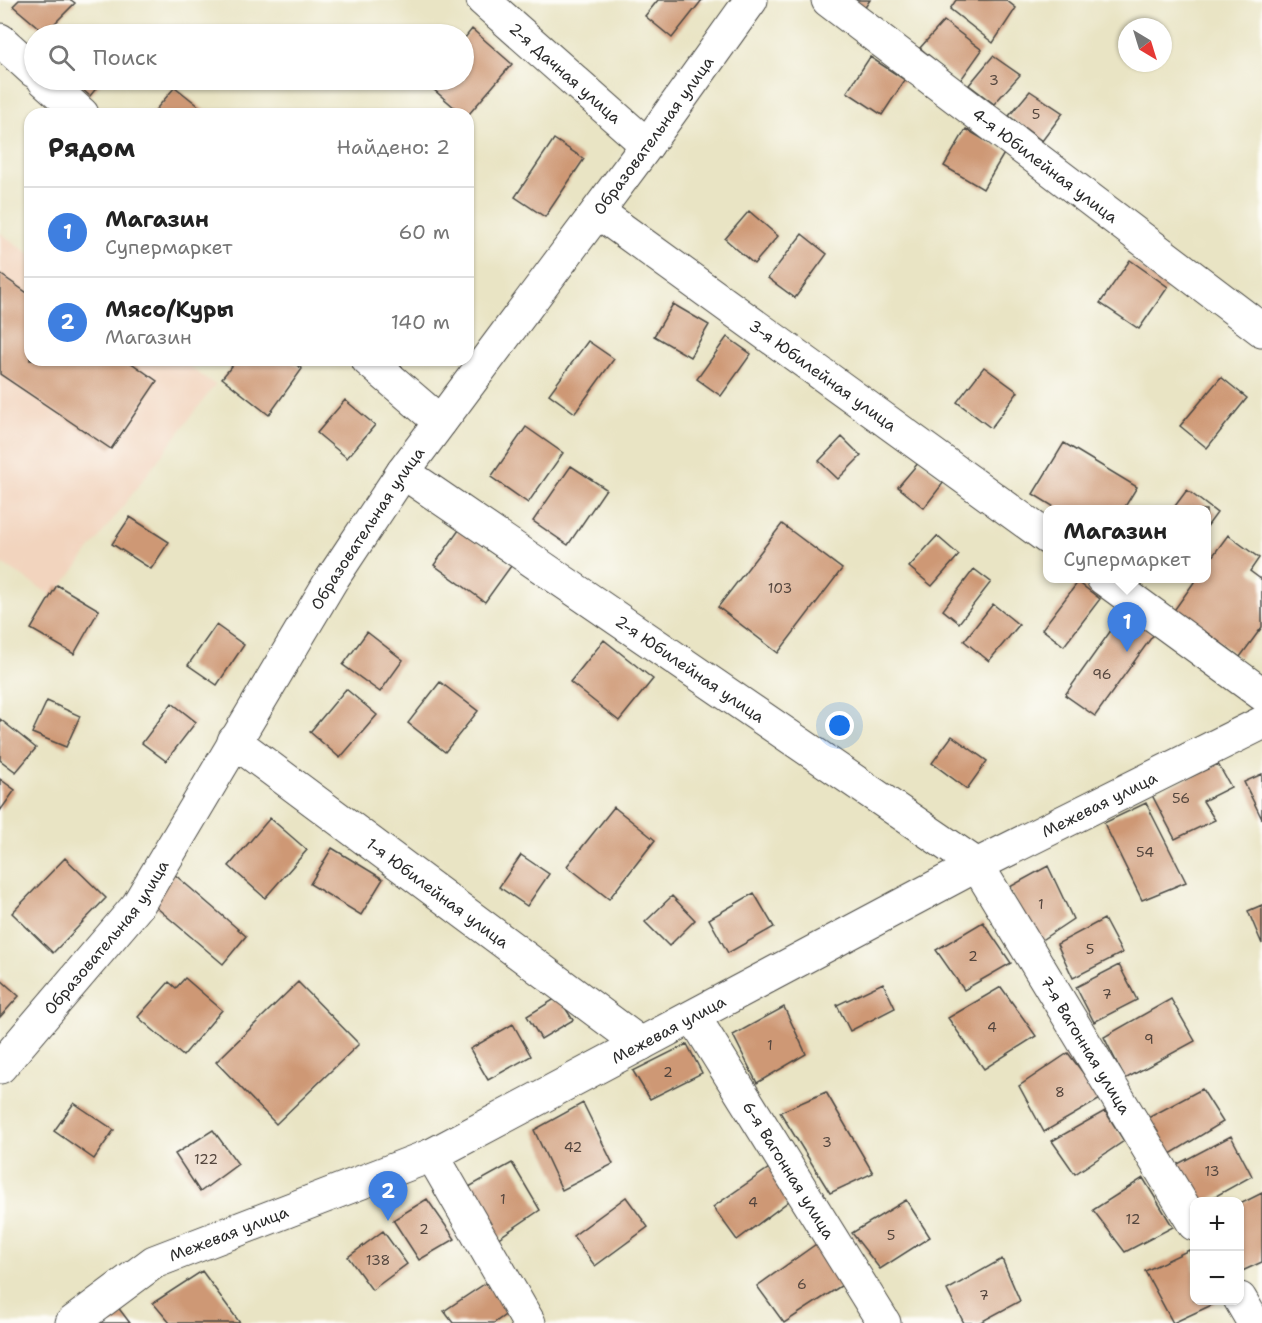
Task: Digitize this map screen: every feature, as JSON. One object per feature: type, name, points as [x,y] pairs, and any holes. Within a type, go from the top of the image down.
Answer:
[{"type":"street","name":"2-я Дачная улица","points":[[483,0],[647,145]]},
{"type":"street","name":"Образовательная улица","points":[[0,1067],[138,906],[332,579],[403,472],[598,212],[751,0]]},
{"type":"street","name":"4-я Юбилейная улица","points":[[828,0],[1262,330]]},
{"type":"street","points":[[0,40],[24,62]]},
{"type":"street","points":[[55,90],[75,108]]},
{"type":"street","name":"3-я Юбилейная улица","points":[[598,212],[1043,535]]},
{"type":"street","points":[[375,366],[440,422]]},
{"type":"street","name":"2-я Юбилейная улица","points":[[403,472],[977,865]]},
{"type":"street","points":[[1109,583],[1262,694]]},
{"type":"street","name":"Межевая улица","points":[[72,1323],[154,1262],[432,1155],[977,865],[1262,723]]},
{"type":"street","name":"1-я Юбилейная улица","points":[[234,741],[641,1044]]},
{"type":"street","name":"7-я Вагонная улица","points":[[977,865],[1190,1217]]},
{"type":"street","name":"6-я Вагонная улица","points":[[694,1017],[884,1323]]},
{"type":"street","points":[[432,1155],[529,1323]]},
{"type":"street","points":[[1243,1305],[1254,1323]]},
{"type":"shaded area","points":[[0,233],[24,250],[24,366],[188,366],[215,385],[54,597],[0,562]]},
{"type":"building","points":[[19,0],[71,0],[75,3],[54,24],[34,24],[13,6]]},
{"type":"building","points":[[658,0],[702,0],[672,38],[645,16]]},
{"type":"building","points":[[851,0],[870,0],[864,9]]},
{"type":"building","points":[[956,0],[1006,0],[1016,8],[993,43],[950,9]]},
{"type":"building","points":[[944,21],[982,50],[960,81],[920,48]]},
{"type":"building","points":[[474,31],[512,64],[474,108],[455,108],[434,90],[474,90]]},
{"type":"building","points":[[993,56],[1020,75],[994,104],[969,85]]},
{"type":"building","points":[[870,57],[905,80],[882,115],[847,92]]},
{"type":"building","points":[[83,90],[95,90],[90,96]]},
{"type":"building","points":[[172,90],[179,90],[201,108],[157,108]]},
{"type":"building","points":[[1030,91],[1063,113],[1042,141],[1009,116]]},
{"type":"building","points":[[966,129],[1005,152],[983,189],[944,166]]},
{"type":"building","points":[[554,139],[584,159],[545,217],[515,197]]},
{"type":"building","points":[[749,211],[778,236],[754,264],[725,239]]},
{"type":"building","points":[[802,234],[827,254],[795,298],[768,278]]},
{"type":"building","points":[[1130,260],[1168,287],[1139,329],[1100,303]]},
{"type":"building","points":[[0,274],[24,291],[24,366],[136,366],[157,381],[111,449],[0,374]]},
{"type":"building","points":[[673,304],[709,325],[690,357],[654,336]]},
{"type":"building","points":[[727,337],[751,354],[721,396],[697,379]]},
{"type":"building","points":[[588,341],[614,359],[575,413],[549,394]]},
{"type":"building","points":[[232,366],[298,366],[302,369],[269,415],[222,378]]},
{"type":"building","points":[[984,367],[1018,392],[991,428],[957,402]]},
{"type":"building","points":[[1221,377],[1247,398],[1207,448],[1180,426]]},
{"type":"building","points":[[345,400],[375,425],[347,458],[317,433]]},
{"type":"building","points":[[526,427],[563,453],[528,503],[491,477]]},
{"type":"building","points":[[842,437],[861,456],[838,479],[819,461]]},
{"type":"building","points":[[1064,443],[1137,487],[1126,505],[1051,505],[1033,494]]},
{"type":"building","points":[[919,462],[944,482],[924,508],[898,487]]},
{"type":"building","points":[[571,466],[606,489],[568,545],[533,521]]},
{"type":"building","points":[[1187,490],[1207,505],[1176,505]]},
{"type":"building","points":[[1211,508],[1217,513],[1211,521]]},
{"type":"building","points":[[130,517],[169,542],[151,569],[112,544]]},
{"type":"building","points":[[782,524],[842,569],[778,653],[718,607]]},
{"type":"building","points":[[459,530],[511,566],[485,602],[434,565]]},
{"type":"building","points":[[1228,535],[1259,558],[1250,571],[1262,580],[1262,627],[1240,657],[1206,632],[1202,638],[1170,616],[1193,583],[1211,583],[1211,558]]},
{"type":"building","points":[[937,536],[959,555],[932,586],[909,567]]},
{"type":"building","points":[[974,569],[991,582],[959,623],[943,610]]},
{"type":"building","points":[[1077,583],[1100,599],[1064,646],[1042,629]]},
{"type":"building","points":[[57,585],[99,610],[74,654],[31,629]]},
{"type":"building","points":[[993,604],[1019,625],[989,661],[964,641]]},
{"type":"building","points":[[1124,612],[1154,634],[1095,716],[1065,695]]},
{"type":"building","points":[[216,625],[244,645],[217,685],[188,665]]},
{"type":"building","points":[[367,632],[403,660],[380,692],[343,665]]},
{"type":"building","points":[[604,640],[653,679],[619,721],[570,682]]},
{"type":"building","points":[[440,682],[478,711],[445,752],[408,723]]},
{"type":"building","points":[[346,689],[377,715],[340,758],[310,732]]},
{"type":"building","points":[[47,701],[80,716],[66,747],[32,733]]},
{"type":"building","points":[[172,703],[196,722],[166,761],[142,743]]},
{"type":"building","points":[[0,719],[36,748],[16,772],[0,760]]},
{"type":"building","points":[[952,736],[987,761],[967,789],[932,763]]},
{"type":"building","points":[[1218,764],[1231,787],[1203,801],[1215,820],[1175,839],[1152,795]]},
{"type":"building","points":[[1262,774],[1262,819],[1244,782]]},
{"type":"building","points":[[0,779],[15,790],[0,811]]},
{"type":"building","points":[[1146,803],[1186,882],[1142,900],[1104,823]]},
{"type":"building","points":[[614,807],[655,840],[609,899],[567,866]]},
{"type":"building","points":[[270,818],[307,850],[265,898],[229,866]]},
{"type":"building","points":[[332,848],[383,879],[361,915],[310,884]]},
{"type":"building","points":[[521,855],[549,874],[527,906],[499,887]]},
{"type":"building","points":[[65,858],[106,898],[53,953],[12,913]]},
{"type":"building","points":[[1048,866],[1073,919],[1037,943],[1008,888]]},
{"type":"building","points":[[174,874],[246,936],[223,964],[150,902]]},
{"type":"building","points":[[754,893],[774,927],[728,953],[709,919]]},
{"type":"building","points":[[672,896],[695,920],[669,946],[645,922]]},
{"type":"building","points":[[1262,905],[1262,944],[1248,911]]},
{"type":"building","points":[[1104,919],[1122,953],[1073,978],[1057,944]]},
{"type":"building","points":[[983,922],[1011,963],[964,990],[936,950]]},
{"type":"building","points":[[1119,965],[1137,1000],[1094,1022],[1076,987]]},
{"type":"building","points":[[185,978],[222,1010],[183,1056],[138,1017],[169,982],[176,988]]},
{"type":"building","points":[[0,979],[19,996],[0,1017]]},
{"type":"building","points":[[298,982],[359,1044],[276,1124],[216,1062]]},
{"type":"building","points":[[883,983],[895,1008],[850,1031],[837,1005]]},
{"type":"building","points":[[1001,987],[1036,1036],[984,1069],[948,1018]]},
{"type":"building","points":[[558,997],[573,1020],[541,1039],[527,1016]]},
{"type":"building","points":[[1171,999],[1195,1041],[1125,1079],[1104,1037]]},
{"type":"building","points":[[784,1007],[806,1054],[757,1083],[733,1035]]},
{"type":"building","points":[[513,1024],[531,1056],[488,1080],[470,1049]]},
{"type":"building","points":[[687,1044],[702,1073],[650,1099],[633,1071]]},
{"type":"building","points":[[1068,1053],[1102,1098],[1044,1132],[1019,1086]]},
{"type":"building","points":[[1202,1089],[1223,1122],[1167,1156],[1146,1119]]},
{"type":"building","points":[[826,1092],[873,1173],[830,1193],[780,1112]]},
{"type":"building","points":[[74,1103],[114,1130],[94,1159],[54,1131]]},
{"type":"building","points":[[583,1103],[613,1164],[562,1190],[534,1130]]},
{"type":"building","points":[[1105,1111],[1124,1141],[1075,1174],[1052,1141]]},
{"type":"building","points":[[213,1130],[238,1164],[200,1192],[175,1154]]},
{"type":"building","points":[[1231,1136],[1252,1176],[1214,1197],[1191,1197],[1172,1167]]},
{"type":"building","points":[[512,1163],[540,1210],[497,1239],[467,1188]]},
{"type":"building","points":[[772,1166],[793,1198],[737,1240],[713,1207]]},
{"type":"building","points":[[1143,1178],[1173,1227],[1125,1252],[1093,1210]]},
{"type":"building","points":[[1262,1193],[1262,1262],[1244,1270],[1244,1251],[1244,1202]]},
{"type":"building","points":[[626,1197],[648,1227],[595,1266],[573,1236]]},
{"type":"building","points":[[427,1199],[455,1239],[419,1260],[393,1220]]},
{"type":"building","points":[[906,1200],[930,1237],[880,1269],[852,1233]]},
{"type":"building","points":[[383,1231],[407,1264],[372,1290],[348,1257]]},
{"type":"building","points":[[819,1242],[847,1282],[784,1323],[757,1286]]},
{"type":"building","points":[[1189,1250],[1190,1305],[1212,1305],[1173,1323],[1145,1271]]},
{"type":"building","points":[[1002,1259],[1020,1301],[979,1323],[964,1323],[947,1290]]},
{"type":"building","points":[[202,1271],[240,1323],[170,1323],[153,1303]]},
{"type":"building","points":[[486,1283],[508,1313],[494,1323],[453,1323],[444,1311]]},
{"type":"building","points":[[117,1306],[130,1323],[95,1323]]},
{"type":"place","name":"Магазин","points":[[1127,652]]},
{"type":"place","name":"Мясо/Куры","points":[[388,1221]]}]
